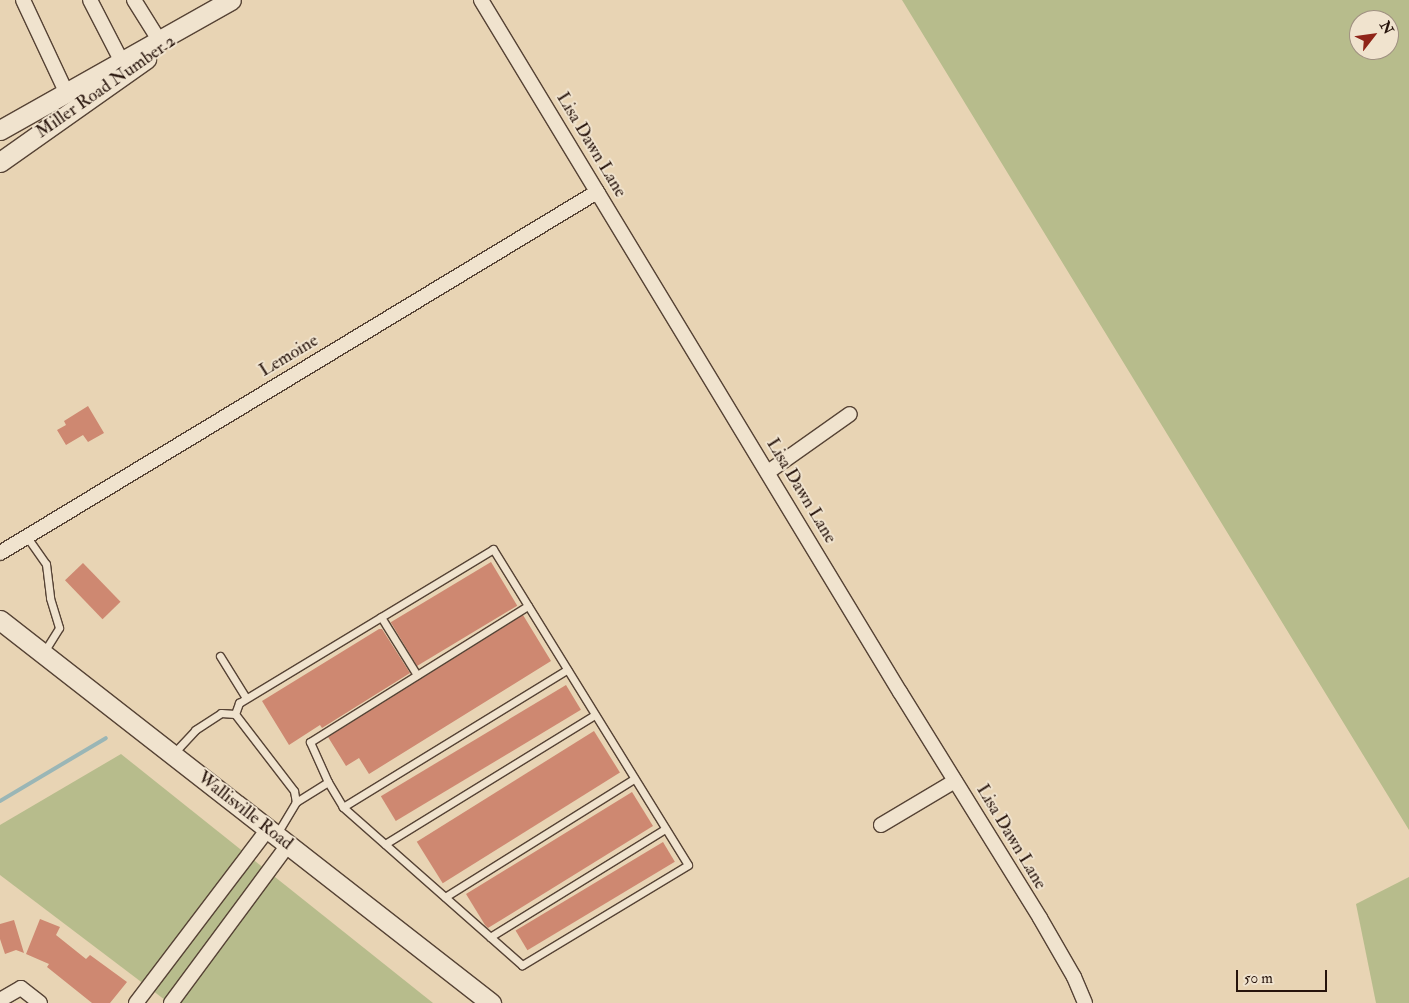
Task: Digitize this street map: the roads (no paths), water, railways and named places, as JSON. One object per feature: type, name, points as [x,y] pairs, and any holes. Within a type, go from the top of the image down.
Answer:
[{"type":"main road","name":"Miller Road Number 2","points":[[0,130],[121,60],[232,0]]},
{"type":"main road","name":"Miller Road Number 2","points":[[0,162],[212,11]]},
{"type":"main road","name":"Wallisville Road","points":[[0,620],[491,1003]]},
{"type":"street","points":[[24,0],[66,92]]},
{"type":"street","points":[[90,0],[121,60]]},
{"type":"street","points":[[134,0],[159,40]]},
{"type":"street","name":"Lisa Dawn Lane","points":[[482,0],[1040,918],[1074,977],[1085,1003]]},
{"type":"street","name":"Lemoine","points":[[0,553],[597,192]]},
{"type":"street","points":[[768,472],[850,414]]},
{"type":"street","points":[[881,825],[955,781]]},
{"type":"street","points":[[136,1003],[277,836]]},
{"type":"street","points":[[171,1003],[277,836]]},
{"type":"street","points":[[0,1000],[21,988],[40,1003]]},
{"type":"lane","points":[[27,536],[46,564],[50,598],[59,628],[43,654]]},
{"type":"lane","points":[[235,714],[239,703],[246,698],[493,549],[688,865],[522,966],[343,807],[328,782],[310,742],[528,606]]},
{"type":"lane","points":[[381,617],[417,675]]},
{"type":"lane","points":[[220,656],[246,698]]},
{"type":"lane","points":[[343,807],[567,670]]},
{"type":"lane","points":[[172,754],[195,730],[221,713],[235,714],[294,791],[296,802]]},
{"type":"lane","points":[[385,844],[595,715]]},
{"type":"lane","points":[[445,897],[634,779]]},
{"type":"lane","points":[[277,836],[296,802],[328,782]]},
{"type":"lane","points":[[490,937],[665,828]]},
{"type":"waterway","points":[[0,801],[106,738]]}]
